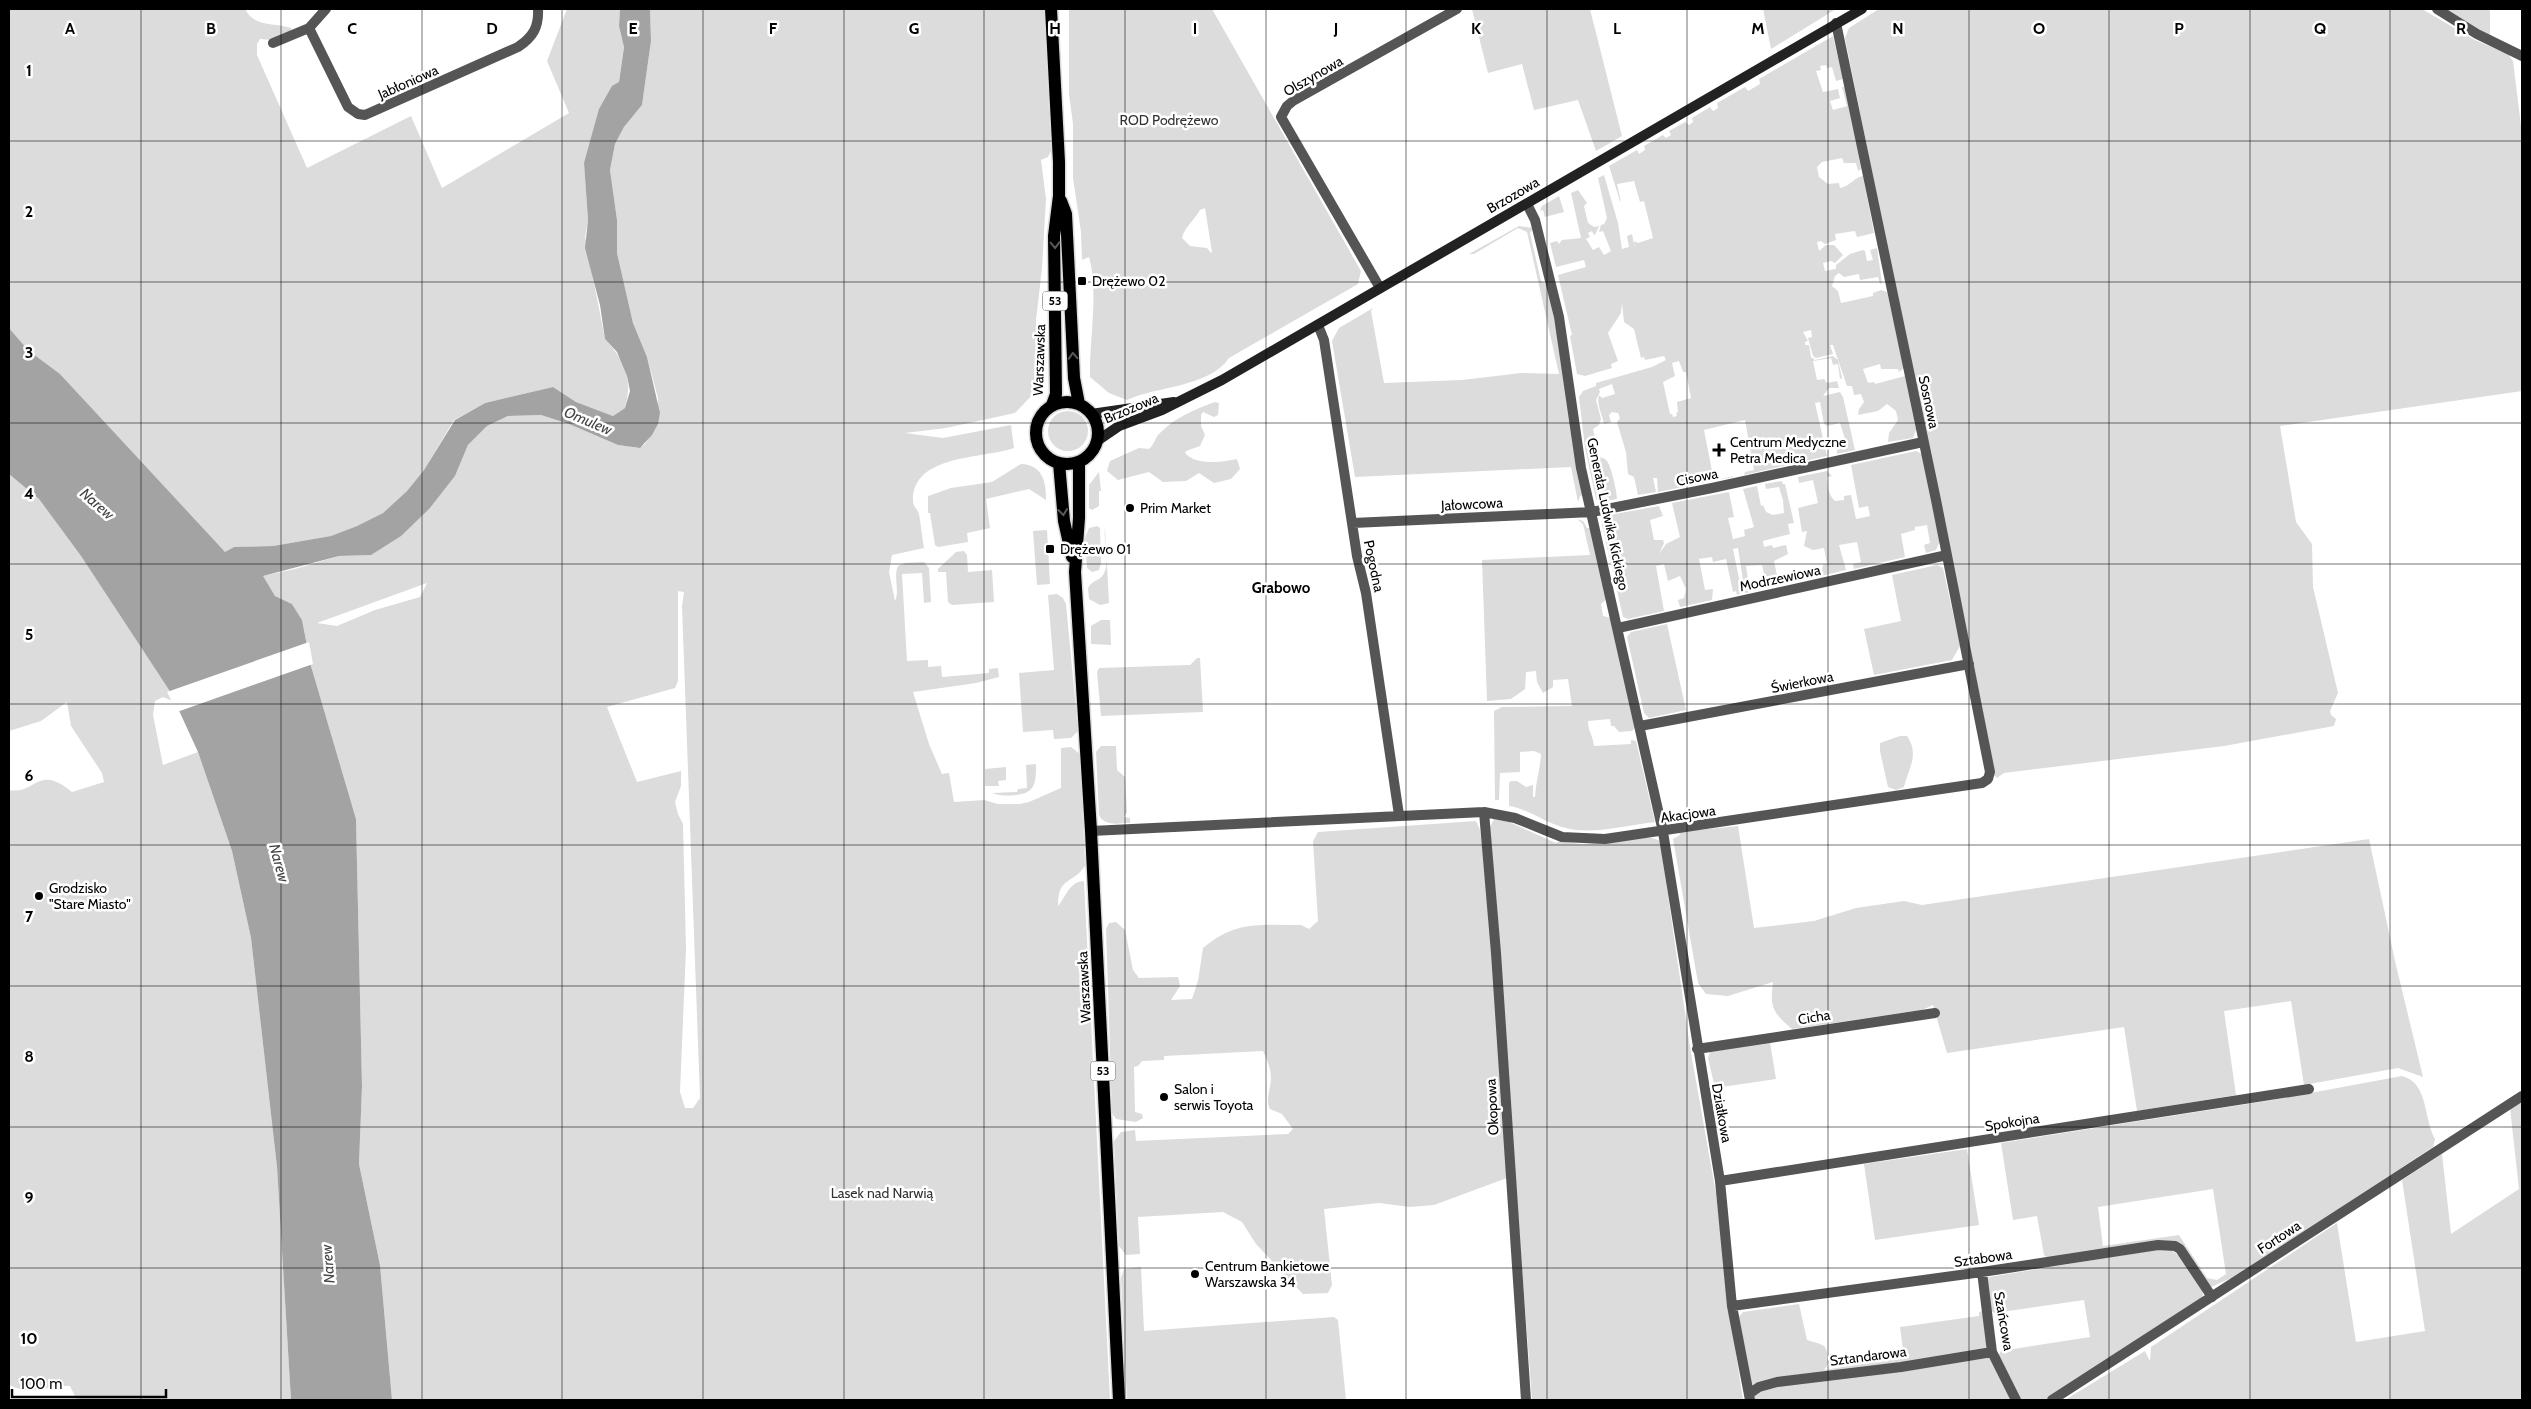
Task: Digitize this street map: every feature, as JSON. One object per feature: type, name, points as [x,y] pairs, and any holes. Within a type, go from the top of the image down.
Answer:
[{"type":"main road","name":"Warszawska","points":[[1051,9],[1059,196],[1054,236],[1056,394],[1052,405]]},
{"type":"main road","name":"Brzozowa","points":[[1097,441],[1118,426],[1215,384],[1862,9]]},
{"type":"main road","name":"Warszawska","points":[[1059,196],[1066,214],[1074,378],[1079,404]]},
{"type":"main road","points":[[1052,405],[1064,402],[1079,404],[1091,414],[1098,428],[1097,441],[1091,452],[1079,463],[1059,463]]},
{"type":"main road","name":"Brzozowa","points":[[1091,414],[1177,402]]},
{"type":"main road","name":"53","points":[[1052,405],[1039,419],[1036,440],[1046,457],[1059,463]]},
{"type":"main road","name":"Warszawska","points":[[1059,463],[1064,521],[1075,572]]},
{"type":"main road","name":"Warszawska","points":[[1079,463],[1079,518],[1075,572],[1091,831],[1119,1400]]},
{"type":"street","points":[[273,43],[309,28],[326,9]]},
{"type":"street","name":"Jabłoniowa","points":[[309,28],[348,107],[358,114],[365,115],[518,48],[530,37],[536,28],[538,9]]},
{"type":"street","name":"Olszynowa","points":[[1380,288],[1281,117],[1287,106],[1294,101],[1458,9]]},
{"type":"street","points":[[2437,9],[2477,34],[2522,56]]},
{"type":"street","name":"Sosnowa","points":[[1836,23],[1990,772],[1988,779],[1982,783]]},
{"type":"street","name":"Generała Ludwika Kickiego","points":[[1527,204],[1535,220],[1559,316],[1581,468],[1663,832]]},
{"type":"street","name":"Pogodna","points":[[1318,325],[1324,340],[1357,556],[1370,616],[1399,815]]},
{"type":"street","name":"Cisowa","points":[[1592,512],[1923,442]]},
{"type":"street","name":"Jałowcowa","points":[[1352,523],[1592,512]]},
{"type":"street","name":"Modrzewiowa","points":[[1618,628],[1947,556]]},
{"type":"street","name":"Świerkowa","points":[[1640,726],[1969,664]]},
{"type":"street","name":"Akacjowa","points":[[1091,831],[1484,812],[1515,818],[1574,840],[1604,839],[1663,832],[1982,783]]},
{"type":"street","name":"Okopowa","points":[[1484,812],[1496,953],[1526,1400]]},
{"type":"street","name":"Działkowa","points":[[1663,832],[1720,1181],[1732,1306],[1750,1397]]},
{"type":"street","name":"Cicha","points":[[1697,1049],[1935,1013]]},
{"type":"street","name":"Spokojna","points":[[1720,1181],[2309,1089]]},
{"type":"street","name":"Fortowa","points":[[2052,1400],[2522,1096]]},
{"type":"street","name":"Sztabowa","points":[[1732,1306],[2166,1245],[2175,1246],[2183,1253],[2212,1297]]},
{"type":"street","name":"Szańcowa","points":[[1982,1272],[1992,1352],[2016,1400]]},
{"type":"street","name":"Sztandarowa","points":[[1750,1397],[1759,1387],[1777,1382],[1901,1367],[1992,1352]]},
{"type":"green space","points":[[9,9],[245,9],[249,15],[259,22],[291,28],[292,33],[272,40],[260,39],[257,44],[257,55],[307,168],[411,116],[442,188],[569,113],[547,61],[567,9],[620,9],[619,26],[624,46],[619,82],[584,163],[588,220],[585,237],[605,339],[618,355],[626,371],[628,388],[625,408],[613,416],[576,402],[553,387],[485,403],[454,420],[424,470],[407,491],[383,513],[331,536],[273,546],[234,547],[225,552],[60,374],[28,350],[9,328]]},
{"type":"green space","name":"Lasek nad Narwią","points":[[650,9],[1044,9],[1051,151],[1048,157],[1041,160],[1046,199],[1042,268],[1036,320],[1038,389],[1015,413],[946,428],[905,433],[943,438],[1011,425],[1014,448],[951,461],[936,466],[924,474],[916,486],[913,501],[919,514],[924,548],[892,555],[889,572],[895,601],[898,566],[905,563],[924,562],[929,568],[931,602],[924,603],[922,573],[902,574],[907,661],[928,660],[928,667],[941,666],[942,677],[989,673],[989,669],[998,668],[999,677],[976,683],[913,692],[929,744],[942,774],[949,773],[954,802],[984,800],[998,804],[1020,804],[1029,802],[1061,788],[1061,748],[1071,747],[1080,754],[1085,866],[1063,885],[1060,890],[1058,906],[1071,887],[1084,881],[1110,1400],[392,1400],[380,1265],[359,1164],[362,1086],[356,819],[311,666],[302,620],[292,604],[275,596],[262,576],[295,569],[339,556],[370,555],[430,508],[455,476],[468,445],[487,426],[508,416],[541,415],[569,424],[618,445],[639,448],[645,444],[658,424],[658,398],[647,357],[633,323],[617,253],[617,220],[610,170],[615,144],[624,127],[642,105],[651,41]],"holes":[[[427,583],[420,597],[375,610],[337,626],[317,623]],[[678,591],[684,592],[682,606],[700,1098],[693,1108],[685,1108],[680,1092],[686,949],[683,824],[675,802],[681,786],[681,771],[637,782],[607,707],[675,688],[678,681]]]},
{"type":"green space","name":"ROD Podrężewo","points":[[1069,9],[1212,9],[1361,271],[1358,284],[1229,358],[1220,368],[1209,375],[1182,385],[1139,395],[1127,400],[1109,393],[1090,377],[1093,300],[1092,270],[1089,257],[1082,260],[1081,232],[1073,178],[1073,124],[1069,94]],"holes":[[[1205,208],[1212,252],[1207,248],[1190,246],[1182,238],[1185,230],[1200,210]]]},
{"type":"green space","points":[[1472,9],[1590,9],[1622,136],[1596,151],[1578,100],[1534,110],[1522,64],[1488,73]]},
{"type":"green space","points":[[1763,9],[1836,9],[1771,49]]},
{"type":"green space","points":[[1879,9],[2422,9],[2475,40],[2508,54],[2513,61],[2522,134],[2522,391],[2280,426],[2296,522],[2312,544],[2313,587],[2338,693],[2330,711],[2331,715],[2336,719],[2334,726],[2224,746],[2004,773],[1997,778],[1994,775],[1845,38],[1849,28]]},
{"type":"green space","points":[[2446,9],[2490,9],[2490,36]]},
{"type":"green space","points":[[1833,36],[1843,79],[1836,81],[1832,67],[1827,68],[1826,65],[1820,66],[1821,70],[1816,71],[1823,92],[1838,89],[1840,98],[1830,101],[1833,110],[1847,106],[1842,87],[1844,87],[1850,104],[1861,169],[1858,171],[1856,163],[1844,163],[1842,158],[1822,162],[1817,167],[1819,177],[1828,184],[1839,183],[1840,188],[1863,176],[1874,233],[1857,237],[1855,231],[1835,234],[1836,240],[1825,244],[1821,241],[1817,242],[1819,251],[1826,245],[1834,245],[1843,255],[1835,263],[1831,261],[1823,263],[1825,271],[1836,269],[1836,265],[1850,254],[1863,250],[1865,251],[1867,261],[1873,260],[1870,250],[1877,248],[1882,283],[1880,284],[1878,277],[1860,280],[1859,274],[1844,277],[1839,273],[1835,276],[1832,286],[1838,291],[1841,303],[1873,296],[1873,293],[1881,290],[1887,292],[1904,368],[1899,372],[1898,369],[1881,369],[1880,364],[1863,369],[1868,383],[1874,382],[1875,384],[1905,376],[1916,430],[1913,438],[1888,442],[1889,433],[1898,420],[1896,411],[1887,404],[1878,411],[1858,415],[1859,409],[1864,402],[1861,394],[1854,395],[1852,386],[1847,386],[1833,345],[1830,345],[1833,354],[1816,358],[1813,356],[1808,338],[1812,337],[1811,330],[1803,332],[1808,341],[1805,342],[1805,345],[1809,345],[1811,357],[1815,360],[1833,356],[1838,360],[1842,378],[1840,379],[1838,364],[1833,365],[1831,358],[1813,361],[1817,380],[1824,379],[1827,383],[1837,381],[1839,388],[1829,388],[1823,396],[1840,392],[1843,397],[1855,450],[1837,454],[1837,444],[1845,439],[1840,423],[1827,426],[1824,424],[1820,402],[1815,403],[1827,456],[1744,475],[1745,472],[1754,470],[1745,420],[1704,430],[1714,481],[1658,492],[1657,478],[1653,478],[1656,492],[1638,495],[1634,477],[1628,474],[1626,452],[1617,422],[1620,418],[1618,413],[1612,412],[1609,415],[1611,422],[1604,424],[1599,406],[1599,395],[1602,398],[1615,394],[1612,384],[1599,389],[1600,392],[1596,400],[1601,419],[1599,425],[1593,429],[1599,456],[1606,460],[1610,467],[1617,499],[1601,502],[1596,499],[1585,448],[1579,397],[1583,391],[1596,386],[1596,383],[1652,367],[1666,360],[1664,356],[1645,360],[1644,357],[1641,358],[1634,329],[1624,322],[1622,303],[1621,313],[1608,333],[1618,361],[1611,364],[1612,368],[1585,376],[1577,374],[1570,336],[1572,335],[1558,275],[1586,267],[1584,260],[1556,267],[1550,243],[1557,241],[1559,244],[1562,240],[1581,238],[1571,193],[1578,190],[1587,203],[1584,206],[1588,223],[1594,227],[1599,226],[1594,235],[1592,231],[1588,233],[1590,237],[1586,239],[1593,250],[1599,247],[1604,255],[1611,251],[1603,231],[1599,232],[1601,225],[1604,224],[1607,218],[1598,178],[1604,175],[1618,223],[1622,249],[1629,247],[1627,236],[1632,234],[1635,249],[1634,241],[1638,243],[1653,238],[1644,201],[1640,202],[1634,181],[1617,184],[1621,202],[1609,166],[1637,150],[1639,154],[1645,150],[1644,146],[1663,135],[1666,138],[1671,135],[1669,131],[1685,122],[1689,125],[1693,122],[1692,118],[1710,107],[1713,111],[1718,108],[1717,103],[1745,87],[1748,91],[1760,84],[1759,79]],"holes":[[[1679,361],[1683,372],[1686,372],[1691,398],[1677,402],[1677,416],[1673,417],[1670,414],[1663,382],[1675,376],[1672,363]]]},
{"type":"green space","points":[[1559,196],[1564,212],[1545,217],[1543,210],[1540,211],[1542,206]]},
{"type":"green space","points":[[1519,226],[1533,228],[1530,233],[1541,281],[1547,285],[1560,348],[1583,495],[1580,496],[1578,502],[1571,467],[1355,477],[1332,341],[1339,328],[1373,308],[1371,311],[1384,383],[1462,380],[1521,373],[1559,374],[1527,232],[1518,228],[1474,254],[1469,254]]},
{"type":"green space","points":[[1215,402],[1219,403],[1218,415],[1214,417],[1203,412],[1201,415],[1201,426],[1205,435],[1200,446],[1185,453],[1196,460],[1210,462],[1237,459],[1240,469],[1231,479],[1214,483],[1199,473],[1186,481],[1163,482],[1149,472],[1118,480],[1107,471],[1110,461],[1139,448],[1149,449],[1158,435],[1172,423],[1193,411]]},
{"type":"green space","points":[[1072,411],[1079,414],[1085,420],[1088,431],[1087,439],[1079,448],[1072,451],[1064,451],[1057,448],[1049,439],[1048,427],[1051,420],[1060,412]]},
{"type":"green space","points":[[1916,451],[1922,454],[1940,541],[1936,550],[1926,553],[1924,545],[1930,543],[1927,525],[1915,527],[1915,530],[1901,534],[1905,557],[1854,569],[1853,564],[1861,562],[1857,542],[1839,545],[1846,570],[1821,576],[1823,565],[1827,564],[1824,548],[1813,550],[1804,546],[1807,531],[1802,532],[1798,508],[1818,503],[1813,480],[1799,483],[1798,477],[1827,471],[1832,476],[1827,477],[1828,486],[1829,492],[1835,501],[1844,500],[1844,496],[1851,495],[1856,519],[1870,516],[1868,506],[1859,508],[1851,465]]},
{"type":"green space","points":[[1021,464],[1028,465],[1039,471],[1044,481],[1046,500],[1029,489],[986,499],[990,528],[967,533],[968,542],[938,547],[935,545],[930,513],[928,513],[928,496],[951,488],[992,482]]},
{"type":"green space","points":[[1099,472],[1101,491],[1099,491],[1099,506],[1092,510],[1089,508],[1089,485]]},
{"type":"green space","points":[[9,474],[39,499],[81,556],[171,693],[175,702],[163,697],[155,701],[153,715],[163,765],[198,752],[232,851],[251,938],[277,1167],[291,1400],[77,1400],[70,1386],[24,1390],[9,1385],[9,790],[18,790],[44,780],[51,780],[72,792],[104,782],[102,773],[71,726],[67,702],[41,721],[9,731]]},
{"type":"green space","points":[[1782,481],[1785,484],[1794,523],[1788,524],[1790,534],[1763,541],[1764,547],[1772,545],[1773,548],[1786,545],[1788,554],[1774,561],[1778,580],[1783,579],[1784,584],[1752,591],[1750,583],[1766,582],[1762,565],[1746,566],[1750,592],[1745,593],[1738,548],[1733,549],[1742,593],[1737,595],[1736,591],[1733,592],[1726,559],[1713,562],[1712,557],[1699,559],[1705,590],[1713,589],[1712,600],[1680,607],[1678,600],[1684,598],[1686,589],[1680,576],[1668,581],[1664,564],[1656,566],[1664,611],[1628,619],[1623,617],[1602,525],[1604,516],[1659,506],[1663,516],[1650,520],[1654,540],[1663,540],[1664,543],[1659,554],[1666,544],[1680,537],[1672,503],[1729,492],[1734,517],[1728,518],[1733,539],[1745,536],[1744,530],[1754,527],[1743,489],[1757,486],[1761,506],[1763,505],[1766,512],[1773,515],[1784,513],[1779,487],[1766,489],[1765,484]]},
{"type":"green space","points":[[1577,519],[1583,521],[1587,528],[1590,528],[1607,599],[1601,604],[1603,616],[1611,618],[1635,728],[1632,731],[1619,732],[1614,726],[1611,726],[1610,719],[1588,721],[1589,728],[1594,746],[1631,744],[1631,740],[1636,741],[1655,822],[1597,830],[1573,829],[1555,825],[1523,810],[1509,806],[1509,783],[1511,781],[1517,781],[1526,787],[1533,785],[1533,797],[1535,797],[1541,754],[1534,751],[1520,752],[1520,772],[1500,773],[1499,800],[1495,800],[1494,711],[1502,707],[1572,706],[1568,679],[1553,680],[1553,687],[1543,693],[1537,682],[1536,671],[1526,672],[1525,689],[1511,699],[1487,701],[1482,560],[1590,555],[1583,524]]},
{"type":"green space","points":[[1097,526],[1100,528],[1101,563],[1099,570],[1092,572],[1087,568],[1085,538],[1089,528]]},
{"type":"green space","points":[[1047,530],[1050,584],[1037,585],[1033,531]]},
{"type":"green space","points":[[964,551],[967,555],[968,572],[992,570],[994,602],[952,605],[948,602],[946,572],[938,572],[938,569],[956,552]]},
{"type":"green space","points":[[1107,560],[1109,603],[1100,605],[1089,599],[1088,588],[1091,583],[1103,575]]},
{"type":"green space","points":[[1937,565],[1943,568],[1960,646],[1952,660],[1874,675],[1864,629],[1901,621],[1892,575]]},
{"type":"green space","points":[[1057,594],[1063,598],[1066,604],[1078,731],[1071,738],[1054,739],[1053,730],[1023,732],[1019,673],[1054,670],[1048,595]]},
{"type":"green space","points":[[1101,620],[1110,620],[1111,645],[1091,644],[1091,626]]},
{"type":"green space","points":[[1667,624],[1686,710],[1649,718],[1644,713],[1627,637],[1631,632]]},
{"type":"green space","points":[[1197,658],[1200,658],[1203,712],[1101,716],[1097,672],[1099,668],[1190,665]]},
{"type":"green space","points":[[1900,736],[1907,736],[1913,749],[1913,756],[1904,787],[1896,790],[1888,787],[1880,743]]},
{"type":"green space","points":[[1101,746],[1116,746],[1117,770],[1125,777],[1127,812],[1124,817],[1130,818],[1130,823],[1108,823],[1099,815],[1096,752]]},
{"type":"green space","points":[[1036,764],[1034,786],[1028,792],[1010,796],[992,793],[1017,792],[1018,789],[1027,788],[1026,765]]},
{"type":"green space","points":[[1006,767],[1006,780],[998,781],[999,786],[985,786],[985,769]]},
{"type":"green space","points":[[1494,819],[1509,822],[1556,843],[1580,844],[1643,837],[1660,841],[1690,1047],[1716,1194],[1729,1308],[1743,1400],[1532,1400],[1515,1175],[1434,1205],[1410,1207],[1379,1203],[1324,1209],[1332,1285],[1328,1293],[1303,1294],[1256,1244],[1242,1222],[1223,1212],[1138,1217],[1140,1254],[1126,1255],[1119,1246],[1114,1141],[1121,1132],[1135,1130],[1136,1141],[1288,1134],[1293,1129],[1282,1114],[1270,1109],[1268,1098],[1271,1074],[1263,1051],[1164,1056],[1164,1060],[1142,1061],[1138,1066],[1134,1067],[1135,1112],[1142,1114],[1143,1118],[1136,1122],[1116,1119],[1112,1113],[1106,929],[1109,923],[1116,922],[1125,930],[1133,970],[1139,978],[1178,977],[1180,986],[1171,1000],[1192,999],[1198,981],[1203,948],[1215,939],[1238,928],[1249,926],[1301,925],[1309,929],[1318,921],[1313,841],[1318,832],[1476,821],[1480,830],[1483,854],[1492,853],[1490,827]]},
{"type":"green space","points":[[1738,826],[1754,928],[1814,921],[1856,908],[1904,901],[1922,905],[2369,839],[2395,961],[2423,1077],[2398,1068],[2304,1085],[2291,1001],[2224,1011],[2236,1095],[2137,1111],[2124,1027],[1947,1053],[1933,1005],[1922,1010],[1792,1029],[1780,1018],[1774,1009],[1772,1003],[1773,982],[1728,996],[1706,994],[1698,983],[1673,839],[1680,835],[1679,832]]},
{"type":"green space","points":[[1770,1042],[1776,1079],[1715,1088],[1708,1058],[1710,1052]]},
{"type":"green space","points":[[2402,1076],[2411,1080],[2421,1093],[2435,1139],[2433,1147],[2236,1276],[2211,1287],[2171,1241],[2048,1258],[2044,1255],[2037,1216],[2013,1220],[2001,1143],[2273,1100]],"holes":[[[2213,1189],[2226,1274],[2217,1280],[2207,1278],[2179,1235],[2103,1246],[2098,1207]]]},
{"type":"green space","points":[[2522,1100],[2522,1400],[2065,1400],[2145,1351],[2150,1361],[2151,1347],[2337,1223],[2356,1342],[2425,1331],[2402,1180],[2442,1154],[2451,1234],[2519,1189],[2510,1108]]},
{"type":"green space","points":[[1967,1149],[1979,1225],[1875,1240],[1864,1164]]},
{"type":"green space","points":[[2168,1248],[2179,1256],[2194,1275],[2203,1295],[2201,1299],[2045,1400],[2018,1400],[1998,1356],[2001,1351],[2090,1337],[2084,1300],[1995,1313],[1991,1311],[1986,1281],[1989,1277]]},
{"type":"green space","points":[[1141,1267],[1144,1331],[1334,1317],[1338,1320],[1346,1400],[1127,1400],[1121,1278],[1124,1269]]},
{"type":"green space","points":[[1799,1304],[1807,1340],[1821,1344],[1826,1348],[1828,1364],[1824,1370],[1904,1357],[1900,1327],[1979,1316],[1979,1312],[1982,1311],[2012,1400],[1754,1400],[1739,1317],[1743,1312]]},
{"type":"water","points":[[620,9],[650,9],[651,41],[642,105],[624,127],[615,144],[610,170],[617,220],[617,253],[633,323],[647,357],[660,413],[658,424],[652,435],[640,448],[618,445],[569,424],[541,415],[508,416],[487,426],[468,445],[455,476],[430,508],[401,536],[371,555],[339,556],[263,576],[275,596],[292,604],[302,620],[311,666],[356,819],[362,1086],[359,1164],[380,1265],[392,1400],[291,1400],[277,1167],[251,938],[232,851],[198,752],[171,693],[81,556],[39,499],[9,474],[9,328],[28,350],[60,374],[225,552],[234,547],[273,546],[331,536],[383,513],[407,491],[424,470],[455,420],[485,403],[553,387],[576,402],[613,416],[625,408],[630,391],[627,376],[617,352],[605,339],[600,305],[585,248],[588,220],[584,163],[599,109],[612,86],[619,82],[624,47],[619,26]]},
{"type":"pier","points":[[309,642],[313,664],[177,712],[167,692]]},
{"type":"place","name":"Drężewo 02","points":[[1082,281]]},
{"type":"place","name":"Centrum Medyczne Petra Medica","points":[[1719,450]]},
{"type":"place","name":"Prim Market","points":[[1130,508]]},
{"type":"place","name":"Drężewo 01","points":[[1050,549]]},
{"type":"place","name":"Grodzisko \"Stare Miasto\"","points":[[39,896]]},
{"type":"place","name":"Salon i serwis Toyota","points":[[1164,1097]]},
{"type":"place","name":"Centrum Bankietowe Warszawska 34","points":[[1195,1274]]},
{"type":"district","name":"Grabowo","points":[[1281,588]]},
{"type":"water label","name":"Omulew","points":[[588,421]]},
{"type":"water label","name":"Narew","points":[[97,504]]},
{"type":"water label","name":"Narew","points":[[279,863]]},
{"type":"water label","name":"Narew","points":[[328,1264]]}]
